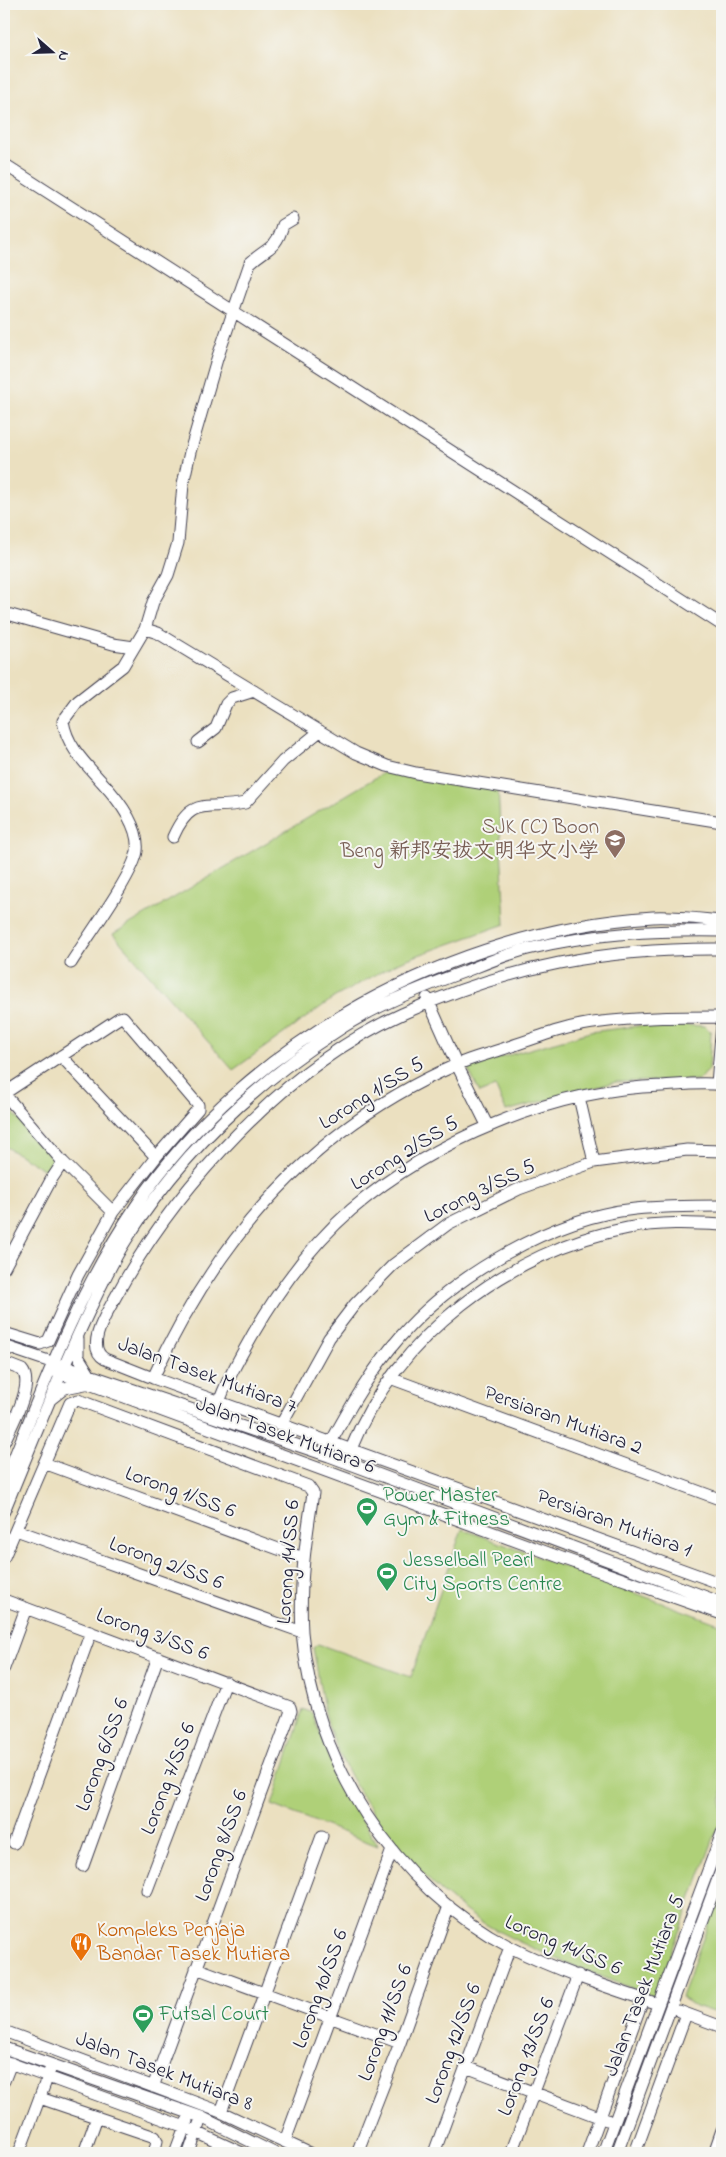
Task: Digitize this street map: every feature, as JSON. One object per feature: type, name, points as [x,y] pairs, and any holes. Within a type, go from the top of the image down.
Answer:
[{"type":"street","points":[[4,164],[722,625]]},
{"type":"street","points":[[71,963],[131,868],[137,850],[133,829],[115,796],[77,754],[66,734],[63,721],[78,701],[123,666],[145,629],[153,602],[168,575],[178,543],[183,484],[190,452],[233,311],[250,263],[262,252],[273,247],[279,238],[283,225],[293,220]]},
{"type":"street","points":[[4,613],[113,644],[134,647]]},
{"type":"street","points":[[145,629],[158,633],[356,753],[387,766],[409,772],[722,822]]},
{"type":"street","points":[[198,742],[216,728],[226,704],[232,698],[254,692]]},
{"type":"street","points":[[173,837],[180,821],[187,812],[200,806],[245,803],[283,761],[320,731]]},
{"type":"street","points":[[4,1510],[50,1399],[61,1345],[102,1261],[136,1205],[202,1126],[242,1089],[290,1049],[342,1014],[413,978],[494,947],[564,930],[652,917],[722,921]]},
{"type":"street","points":[[4,1483],[45,1383],[79,1332],[96,1295],[125,1242],[191,1154],[220,1124],[264,1084],[344,1027],[421,988],[525,950],[567,941],[652,930],[722,931]]},
{"type":"street","name":"Jalan Tasek Mutiara 7","points":[[352,1450],[282,1423],[153,1378],[99,1356],[96,1348],[105,1317],[134,1263],[169,1214],[207,1167],[261,1112],[291,1085],[362,1036],[401,1014],[430,1002],[529,969],[578,958],[663,948],[722,949]]},
{"type":"street","points":[[421,988],[430,1002],[457,1065],[488,1126]]},
{"type":"street","name":"Lorong 1/SS 5","points":[[153,1378],[175,1330],[224,1252],[286,1178],[316,1151],[350,1125],[403,1093],[457,1065],[551,1033],[600,1022],[659,1017],[722,1017]]},
{"type":"street","points":[[4,1333],[40,1344],[48,1341],[78,1275],[113,1212],[156,1157],[196,1114],[198,1105],[127,1020],[119,1018],[8,1091],[6,1096],[63,1162],[113,1212]]},
{"type":"street","points":[[720,1085],[722,1024]]},
{"type":"street","points":[[61,1056],[156,1157]]},
{"type":"street","name":"Lorong 2/SS 5","points":[[214,1417],[219,1401],[245,1347],[268,1309],[327,1234],[376,1190],[416,1164],[488,1126],[536,1108],[616,1089],[720,1085]]},
{"type":"street","points":[[579,1097],[594,1162]]},
{"type":"street","name":"Lorong 3/SS 5","points":[[282,1423],[329,1338],[355,1304],[393,1265],[448,1224],[519,1189],[594,1162],[687,1150],[722,1151]]},
{"type":"street","points":[[4,1268],[51,1180],[63,1162]]},
{"type":"street","points":[[331,1442],[364,1385],[400,1336],[436,1302],[481,1268],[524,1244],[574,1223],[634,1209],[722,1206]]},
{"type":"street","points":[[352,1450],[368,1412],[390,1378],[418,1345],[452,1313],[490,1285],[524,1265],[572,1244],[627,1228],[672,1222],[722,1225]]},
{"type":"street","points":[[50,1399],[65,1388],[89,1379],[78,1356],[79,1332]]},
{"type":"street","points":[[39,1359],[61,1345]]},
{"type":"street","points":[[4,1346],[57,1367]]},
{"type":"street","points":[[39,1359],[45,1383]]},
{"type":"street","points":[[4,1363],[22,1370],[26,1379],[26,1389],[4,1442]]},
{"type":"street","name":"Jalan Tasek Mutiara 6","points":[[57,1367],[173,1416],[562,1558],[722,1614]]},
{"type":"street","name":"Persiaran Mutiara 2","points":[[390,1378],[722,1500]]},
{"type":"street","name":"Jalan Tasek Mutiara 6","points":[[89,1379],[214,1417],[328,1456],[722,1603]]},
{"type":"street","name":"Jalan Tasek Mutiara 6","points":[[4,1557],[70,1403],[78,1400],[308,1486]]},
{"type":"street","points":[[167,1434],[173,1416]]},
{"type":"street","name":"Persiaran Mutiara 1","points":[[352,1450],[722,1584]]},
{"type":"street","name":"Lorong 1/SS 6","points":[[44,1464],[303,1558]]},
{"type":"street","name":"Lorong 14/SS 6","points":[[308,1486],[313,1493],[303,1558],[302,1632],[320,1721],[359,1805],[392,1850],[449,1906],[510,1947],[578,1975],[658,2004]]},
{"type":"street","points":[[459,1505],[464,1490]]},
{"type":"street","name":"Lorong 2/SS 6","points":[[16,1530],[302,1632]]},
{"type":"street","points":[[562,1558],[567,1545]]},
{"type":"street","points":[[673,1585],[680,1569]]},
{"type":"street","name":"Lorong 3/SS 6","points":[[4,1600],[287,1705]]},
{"type":"street","points":[[4,1668],[26,1608]]},
{"type":"street","points":[[14,1843],[91,1632]]},
{"type":"street","name":"Lorong 6/SS 6","points":[[83,1866],[158,1657]]},
{"type":"street","name":"Lorong 7/SS 6","points":[[148,1890],[226,1682]]},
{"type":"street","name":"Lorong 8/SS 6","points":[[153,2087],[291,1711],[287,1705]]},
{"type":"street","name":"Jalan Tasek Mutiara 5","points":[[617,2153],[671,2008],[722,1833]]},
{"type":"street","points":[[222,2112],[322,1836]]},
{"type":"street","name":"Lorong 10/SS 6","points":[[285,2141],[392,1850]]},
{"type":"street","name":"Jalan Tasek Mutiara 5","points":[[587,2153],[608,2121],[703,1903],[722,1868]]},
{"type":"street","name":"Lorong 11/SS 6","points":[[357,2153],[400,2043],[449,1906]]},
{"type":"street","name":"Lorong 12/SS 6","points":[[434,2153],[510,1947]]},
{"type":"street","points":[[196,1968],[400,2043]]},
{"type":"street","name":"Lorong 13/SS 6","points":[[511,2153],[578,1975]]},
{"type":"street","name":"Jalan Tasek Mutiara 5","points":[[603,2153],[608,2121],[643,1999]]},
{"type":"street","points":[[671,2008],[722,2027]]},
{"type":"street","points":[[635,2153],[686,2014]]},
{"type":"street","name":"Jalan Tasek Mutiara 8","points":[[4,2031],[222,2112],[309,2153]]},
{"type":"street","name":"Jalan Tasek Mutiara 8","points":[[4,2048],[50,2071],[185,2126],[242,2153]]},
{"type":"street","points":[[4,2081],[7,2062]]},
{"type":"street","name":"Jalan Tasek Mutiara 8","points":[[7,2062],[50,2071],[189,2112],[274,2153]]},
{"type":"street","points":[[466,2067],[608,2121]]},
{"type":"street","points":[[19,2153],[50,2071]]},
{"type":"street","points":[[40,2098],[155,2137],[157,2141],[154,2153]]},
{"type":"street","points":[[175,2153],[189,2112]]},
{"type":"street","points":[[84,2153],[97,2117]]},
{"type":"street","points":[[189,2153],[201,2117]]},
{"type":"street","points":[[714,2153],[722,2130]]},
{"type":"green space","points":[[390,769],[498,787],[505,924],[399,962],[335,997],[233,1070],[113,934]]},
{"type":"green space","points":[[654,1024],[705,1026],[711,1032],[709,1070],[698,1080],[616,1082],[506,1111],[495,1086],[480,1093],[467,1067],[590,1032]]},
{"type":"green space","points":[[4,1103],[54,1158],[45,1170],[4,1146]]},
{"type":"green space","points":[[462,1529],[722,1625],[722,1816],[655,1997],[532,1948],[492,1928],[467,1912],[442,1892],[419,1870],[376,1818],[359,1791],[332,1736],[323,1704],[313,1648],[318,1644],[411,1677]]},
{"type":"green space","points":[[303,1709],[312,1713],[342,1781],[378,1846],[272,1805]]},
{"type":"green space","points":[[722,1888],[722,2015],[695,2006],[681,1997]]},
{"type":"place","name":"SJK (C) Boon Beng 新邦安拔文明华文小学","points":[[615,859]]},
{"type":"place","name":"Power Master Gym & Fitness","points":[[367,1527]]},
{"type":"place","name":"Jesselball Pearl City Sports Centre","points":[[387,1592]]},
{"type":"place","name":"Kompleks Penjaja Bandar Tasek Mutiara","points":[[81,1962]]},
{"type":"place","name":"Futsal Court","points":[[143,2034]]}]
